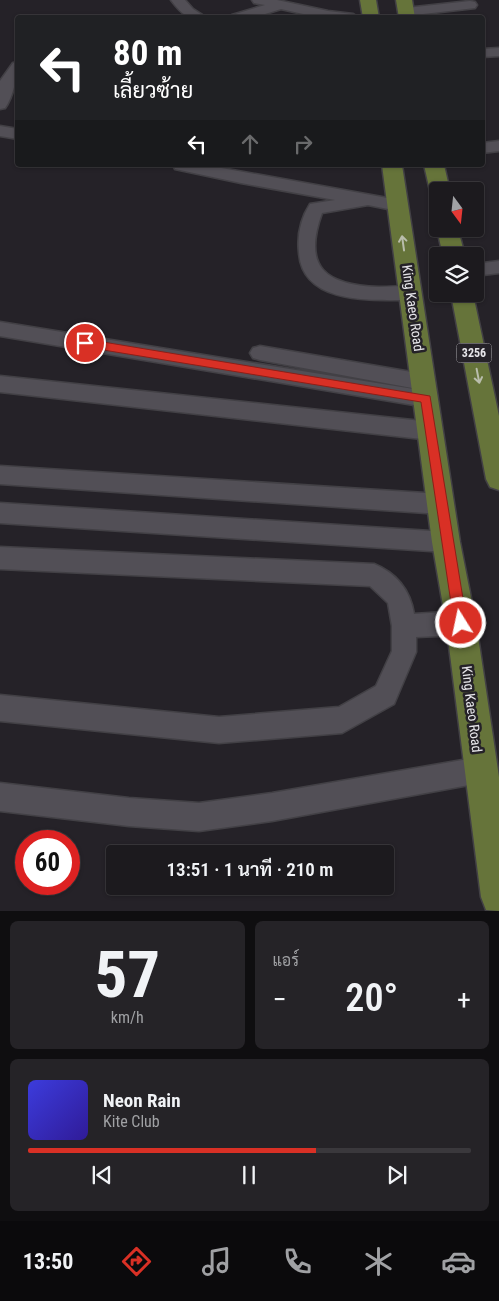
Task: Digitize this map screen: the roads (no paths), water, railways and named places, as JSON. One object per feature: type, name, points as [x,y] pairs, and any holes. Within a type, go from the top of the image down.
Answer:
[{"type":"main road","points":[[368,0],[370,15]]},
{"type":"main road","name":"King Kaeo Road","points":[[392,167],[446,542],[461,623],[480,770],[493,828],[499,897]]},
{"type":"main road","points":[[434,167],[438,182]]},
{"type":"main road","name":"3256","points":[[464,302],[492,413],[499,479]]},
{"type":"street","points":[[178,0],[188,12],[194,15]]},
{"type":"street","points":[[259,0],[288,3],[325,15]]},
{"type":"street","points":[[247,15],[288,3]]},
{"type":"street","points":[[406,10],[470,5]]},
{"type":"street","points":[[485,53],[499,52]]},
{"type":"street","points":[[1,96],[6,82],[15,70]]},
{"type":"street","points":[[0,131],[15,134]]},
{"type":"street","points":[[485,148],[499,146]]},
{"type":"street","points":[[193,167],[241,178],[398,205]]},
{"type":"street","points":[[367,200],[316,208],[308,235],[308,260],[318,278],[336,288],[349,291],[411,293]]},
{"type":"street","points":[[484,269],[499,267]]},
{"type":"street","points":[[0,329],[425,390]]},
{"type":"street","points":[[260,353],[425,390]]},
{"type":"street","points":[[0,384],[431,431]]},
{"type":"street","points":[[0,475],[441,504]]},
{"type":"street","points":[[0,513],[446,542]]},
{"type":"street","points":[[0,558],[374,575],[392,587],[402,607],[404,626],[404,652],[385,695],[342,720],[219,730],[0,708]]},
{"type":"street","points":[[404,626],[461,623]]},
{"type":"street","points":[[0,797],[129,812],[199,817],[272,808],[480,770]]}]
